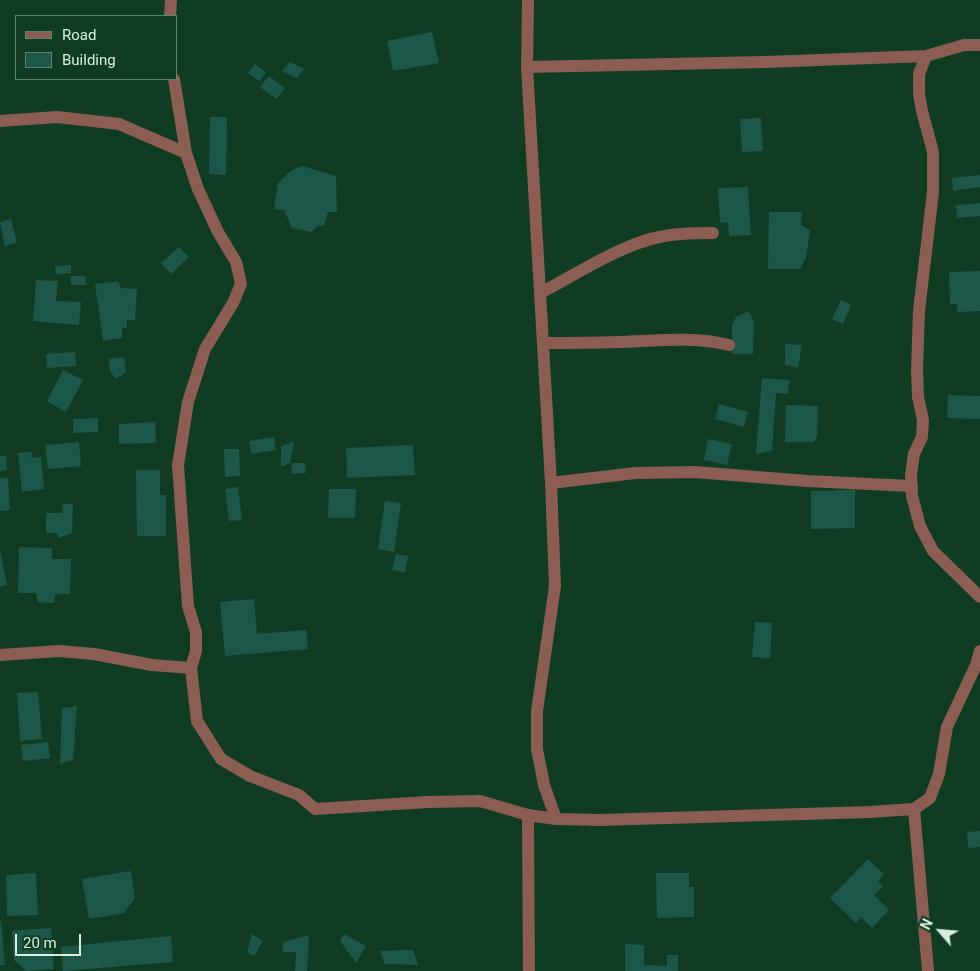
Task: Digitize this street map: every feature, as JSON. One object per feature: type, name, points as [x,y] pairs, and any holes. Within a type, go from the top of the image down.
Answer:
[{"type":"street","points":[[170,15],[171,0]]},
{"type":"street","points":[[528,0],[527,67],[551,483],[555,586],[537,711],[537,750],[544,785],[556,819]]},
{"type":"street","points":[[527,67],[765,62],[926,56],[964,45],[980,45]]},
{"type":"street","points":[[926,56],[919,74],[919,94],[933,152],[933,192],[919,311],[918,388],[923,420],[922,437],[914,454],[911,475],[912,496],[920,526],[933,551],[980,597]]},
{"type":"street","points":[[174,80],[186,153],[198,189],[218,232],[236,262],[241,284],[233,303],[205,349],[188,402],[178,465],[188,606],[196,632],[196,651],[191,668],[197,721],[221,759],[250,776],[299,795],[315,809],[428,802],[480,801],[528,815],[556,819],[870,812],[914,809],[930,798],[939,774],[947,727],[976,665],[980,651]]},
{"type":"street","points":[[0,121],[57,117],[119,124],[186,153]]},
{"type":"street","points":[[540,293],[628,248],[658,237],[688,233],[713,233]]},
{"type":"street","points":[[543,343],[608,343],[681,339],[710,341],[729,345]]},
{"type":"street","points":[[551,483],[635,473],[695,472],[807,481],[912,486]]},
{"type":"street","points":[[0,655],[59,651],[94,654],[152,665],[191,668]]},
{"type":"street","points":[[914,809],[928,971]]},
{"type":"street","points":[[528,815],[529,971]]},
{"type":"building","points":[[432,32],[439,63],[393,71],[387,41]]},
{"type":"building","points":[[290,62],[304,69],[297,78],[282,71]]},
{"type":"building","points":[[255,64],[266,72],[259,81],[248,73]]},
{"type":"building","points":[[269,76],[285,88],[276,99],[260,87]]},
{"type":"building","points":[[210,117],[227,117],[226,175],[209,174]]},
{"type":"building","points":[[761,118],[763,151],[742,152],[740,119]]},
{"type":"building","points":[[302,166],[336,176],[337,212],[328,212],[324,226],[318,225],[312,232],[292,228],[284,210],[274,209],[278,183],[292,170]]},
{"type":"building","points":[[980,175],[980,187],[953,191],[952,178]]},
{"type":"building","points":[[748,187],[751,235],[729,236],[728,222],[720,223],[718,188]]},
{"type":"building","points":[[980,203],[980,216],[957,218],[956,205]]},
{"type":"building","points":[[769,212],[802,212],[801,225],[810,230],[806,258],[800,269],[768,269]]},
{"type":"building","points":[[11,219],[17,242],[5,246],[0,222]]},
{"type":"building","points":[[179,247],[189,257],[171,274],[161,263]]},
{"type":"building","points":[[71,265],[71,273],[56,274],[55,266]]},
{"type":"building","points":[[980,271],[980,311],[958,312],[957,304],[950,304],[949,272]]},
{"type":"building","points":[[71,276],[85,276],[86,285],[71,285]]},
{"type":"building","points":[[36,280],[58,281],[56,301],[81,302],[79,325],[33,321]]},
{"type":"building","points":[[118,281],[121,288],[137,289],[135,320],[127,320],[127,328],[122,328],[122,338],[103,341],[95,284]]},
{"type":"building","points":[[841,300],[851,305],[843,324],[832,319]]},
{"type":"building","points":[[749,311],[754,322],[753,354],[732,354],[732,325],[736,317]]},
{"type":"building","points":[[785,344],[802,345],[798,368],[785,365]]},
{"type":"building","points":[[75,352],[76,366],[47,368],[46,354]]},
{"type":"building","points":[[124,357],[126,372],[116,379],[110,371],[109,359]]},
{"type":"building","points":[[63,370],[83,380],[66,412],[47,401]]},
{"type":"building","points":[[762,378],[789,380],[788,394],[776,393],[772,451],[756,454]]},
{"type":"building","points":[[948,395],[980,396],[980,419],[947,418]]},
{"type":"building","points":[[719,404],[748,412],[744,427],[715,419]]},
{"type":"building","points":[[786,405],[818,406],[817,437],[814,442],[785,442]]},
{"type":"building","points":[[98,418],[98,432],[73,433],[73,419]]},
{"type":"building","points":[[155,422],[156,443],[119,444],[119,424]]},
{"type":"building","points":[[274,437],[276,450],[251,454],[249,441]]},
{"type":"building","points":[[708,439],[732,444],[727,465],[704,460]]},
{"type":"building","points":[[79,442],[81,466],[48,469],[45,445]]},
{"type":"building","points":[[294,442],[290,463],[281,467],[281,446]]},
{"type":"building","points":[[413,445],[415,475],[347,478],[346,448]]},
{"type":"building","points":[[224,449],[239,449],[240,476],[225,477]]},
{"type":"building","points":[[32,452],[31,458],[41,457],[44,489],[22,492],[18,453]]},
{"type":"building","points":[[0,456],[6,456],[7,470],[0,471]]},
{"type":"building","points":[[291,463],[305,463],[306,473],[292,474]]},
{"type":"building","points":[[136,470],[160,470],[160,495],[166,495],[166,536],[137,536]]},
{"type":"building","points":[[0,478],[8,478],[10,510],[0,511]]},
{"type":"building","points":[[238,487],[242,520],[229,521],[225,489]]},
{"type":"building","points":[[329,489],[356,489],[355,518],[328,518]]},
{"type":"building","points":[[855,490],[855,528],[811,529],[811,491]]},
{"type":"building","points":[[385,501],[401,503],[394,552],[378,549]]},
{"type":"building","points":[[63,504],[73,504],[72,533],[59,538],[57,533],[46,533],[46,513],[62,513]]},
{"type":"building","points":[[19,547],[52,548],[52,559],[71,559],[70,594],[55,594],[54,603],[38,602],[36,593],[18,593]]},
{"type":"building","points":[[0,549],[7,585],[0,587]]},
{"type":"building","points":[[396,554],[408,556],[405,573],[392,570]]},
{"type":"building","points":[[254,599],[257,634],[306,630],[308,649],[225,656],[220,602]]},
{"type":"building","points":[[755,622],[772,623],[770,658],[752,657]]},
{"type":"building","points":[[38,692],[42,739],[20,741],[17,693]]},
{"type":"building","points":[[77,706],[73,760],[60,764],[62,708]]},
{"type":"building","points":[[48,742],[50,758],[23,761],[21,745]]},
{"type":"building","points":[[980,831],[980,847],[968,848],[967,832]]},
{"type":"building","points":[[868,859],[884,874],[878,881],[883,886],[874,895],[889,910],[872,928],[861,917],[856,923],[830,898]]},
{"type":"building","points":[[131,871],[135,898],[124,913],[89,919],[82,879]]},
{"type":"building","points":[[36,873],[38,915],[7,916],[6,875]]},
{"type":"building","points":[[656,873],[689,873],[689,887],[694,887],[694,917],[657,918]]},
{"type":"building","points":[[1,921],[5,965],[0,965]]},
{"type":"building","points":[[51,928],[54,969],[26,971],[14,960],[12,931]]},
{"type":"building","points":[[252,934],[263,941],[254,956],[247,952]]},
{"type":"building","points":[[344,934],[366,946],[356,963],[340,941]]},
{"type":"building","points":[[309,935],[307,971],[295,971],[296,952],[282,952],[283,942]]},
{"type":"building","points":[[171,936],[173,962],[63,971],[61,947]]},
{"type":"building","points":[[625,944],[644,945],[644,965],[667,966],[667,955],[678,955],[678,971],[625,971]]},
{"type":"building","points":[[413,950],[418,965],[385,964],[380,951]]}]
